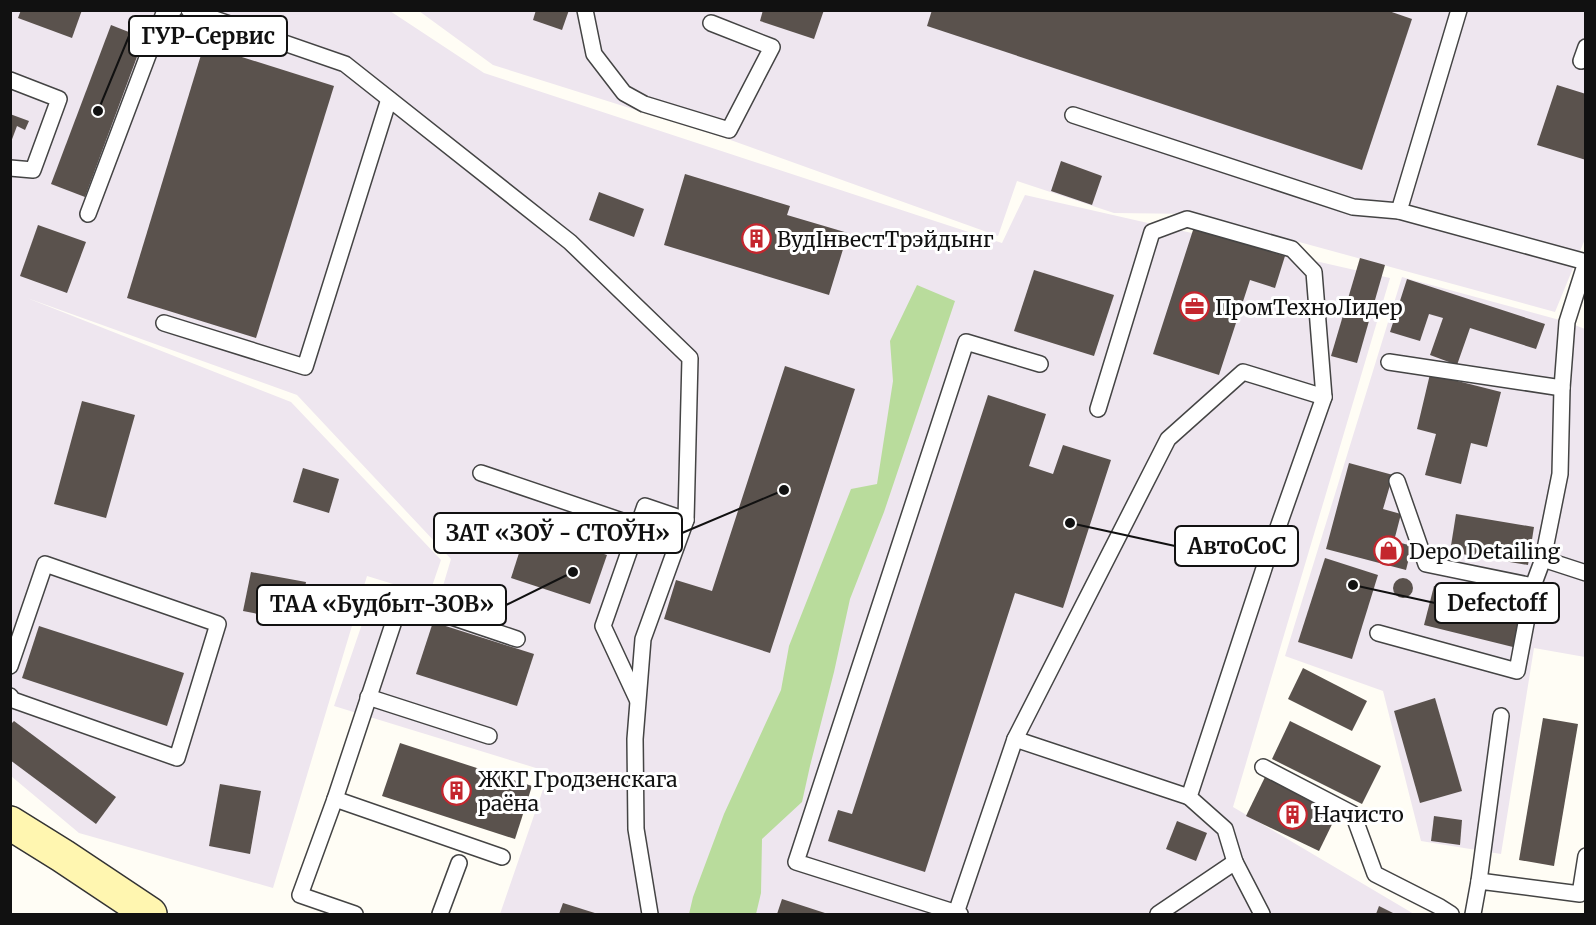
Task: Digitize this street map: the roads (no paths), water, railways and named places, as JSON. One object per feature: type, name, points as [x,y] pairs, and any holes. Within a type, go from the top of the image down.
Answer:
[{"type":"street","points":[[10,824],[63,856],[150,915]]},
{"type":"lane","points":[[88,214],[164,13],[174,10]]},
{"type":"lane","points":[[189,10],[345,64],[570,242],[690,358],[686,520],[643,639],[635,740],[636,829],[650,915]]},
{"type":"lane","points":[[585,10],[594,54],[624,93],[644,104],[729,130],[772,47],[711,23]]},
{"type":"lane","points":[[1399,211],[1459,10]]},
{"type":"lane","points":[[10,80],[59,99],[33,170],[10,168]]},
{"type":"lane","points":[[164,323],[305,367],[389,99]]},
{"type":"lane","points":[[1073,115],[1353,207],[1399,211],[1586,262],[1567,322],[1562,388],[1560,474],[1543,559],[1533,586],[1516,671],[1378,633]]},
{"type":"lane","points":[[1098,409],[1152,232],[1186,219],[1292,249],[1314,272],[1324,398],[1269,553],[1189,797]]},
{"type":"lane","points":[[1040,364],[966,342],[796,862],[958,914],[1015,739],[1167,439],[1243,372],[1324,398]]},
{"type":"lane","points":[[1389,362],[1562,388]]},
{"type":"lane","points":[[481,472],[637,526]]},
{"type":"lane","points":[[1397,481],[1426,564],[1533,586]]},
{"type":"lane","points":[[638,702],[603,626],[645,506],[686,520]]},
{"type":"lane","points":[[1543,559],[1586,573]]},
{"type":"lane","points":[[10,666],[45,564],[218,624],[177,758],[11,700]]},
{"type":"lane","points":[[356,915],[300,895],[335,799],[401,600],[517,639]]},
{"type":"lane","points":[[368,697],[489,736]]},
{"type":"lane","points":[[1473,915],[1501,716]]},
{"type":"lane","points":[[1015,739],[1189,797],[1225,829],[1235,862],[1262,915]]},
{"type":"lane","points":[[1263,767],[1353,814],[1375,874],[1440,907],[1451,915]]},
{"type":"lane","points":[[335,799],[502,857]]},
{"type":"lane","points":[[1479,881],[1580,894],[1586,856]]},
{"type":"lane","points":[[1158,915],[1235,862]]},
{"type":"lane","points":[[440,915],[459,863]]},
{"type":"place","name":"ГУР-Сервис","points":[[98,111]]},
{"type":"place","name":"ВудІнвестТрэйдынг","points":[[756,239]]},
{"type":"place","name":"ПромТехноЛидер","points":[[1194,307]]},
{"type":"place","name":"ЗАТ «ЗОЎ - СТОЎН»","points":[[784,490]]},
{"type":"place","name":"АвтоСоС","points":[[1070,523]]},
{"type":"place","name":"Depo Detailing","points":[[1388,551]]},
{"type":"place","name":"ТАА «Будбыт-ЗОВ»","points":[[573,572]]},
{"type":"place","name":"Defectoff","points":[[1353,585]]},
{"type":"place","name":"ЖКГ Гродзенскага раёна","points":[[457,791]]},
{"type":"place","name":"Начисто","points":[[1292,814]]}]
